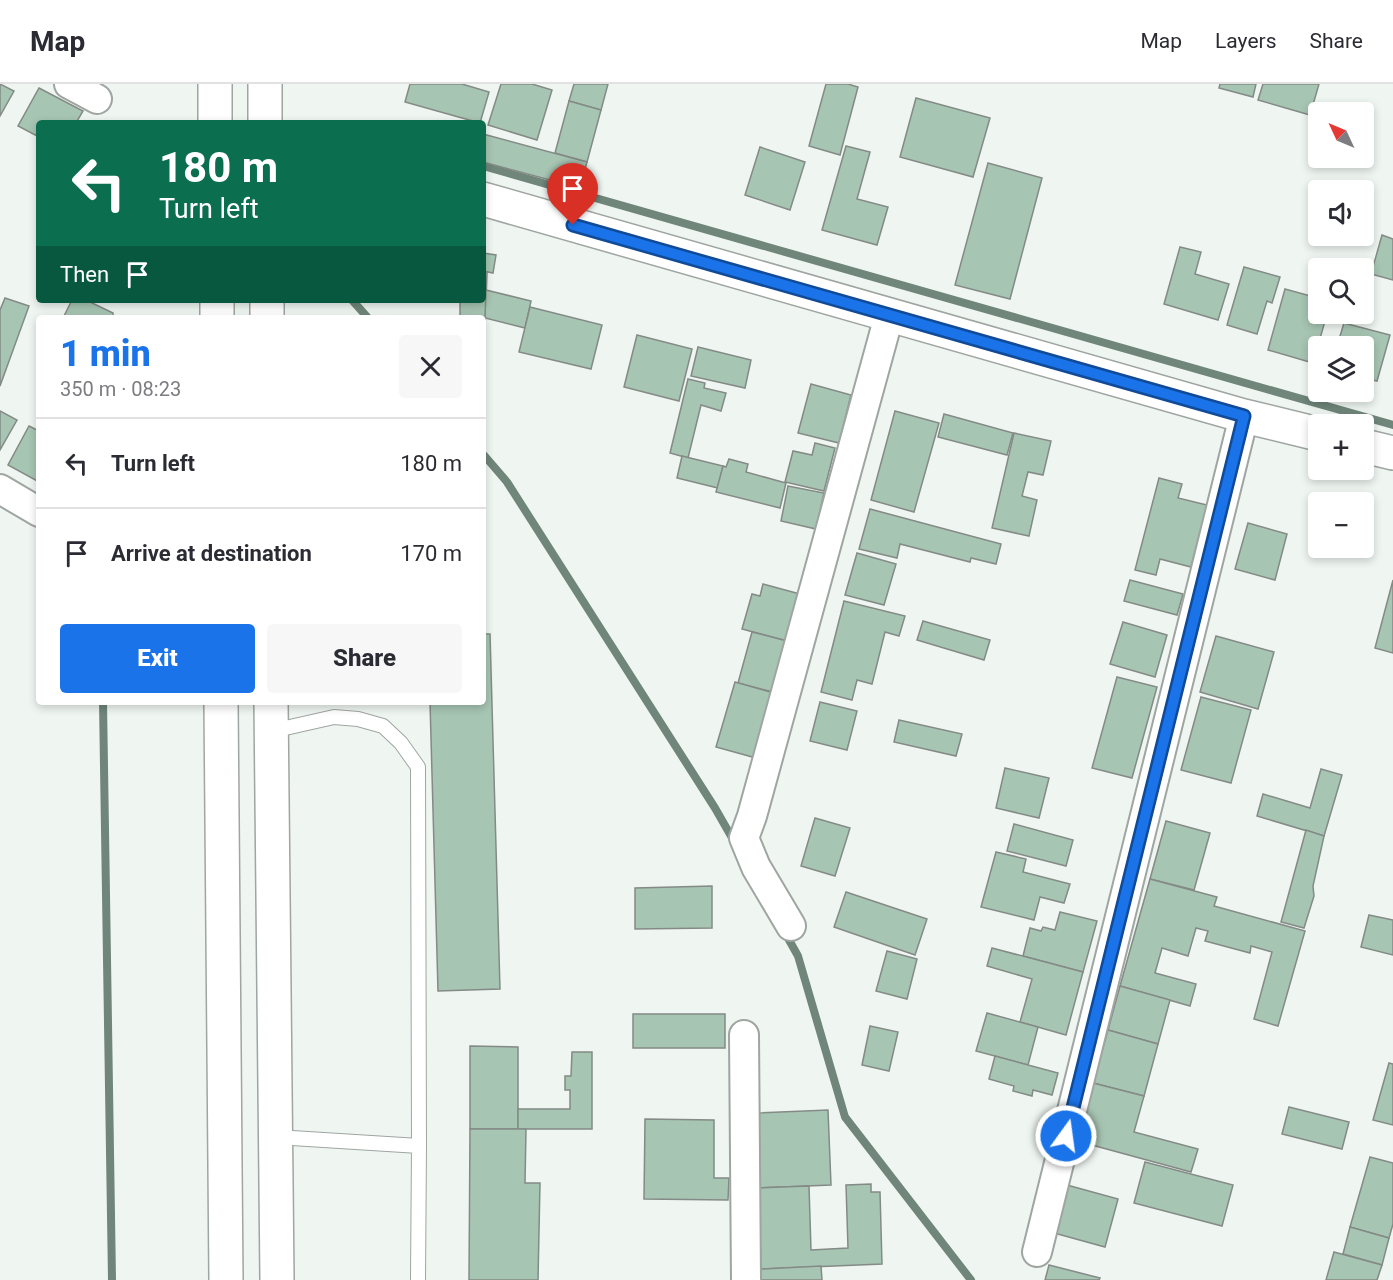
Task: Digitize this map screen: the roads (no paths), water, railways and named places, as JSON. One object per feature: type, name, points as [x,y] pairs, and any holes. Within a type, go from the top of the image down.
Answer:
[{"type":"main road","points":[[215,84],[215,120]]},
{"type":"main road","points":[[265,84],[266,120]]},
{"type":"main road","points":[[486,200],[889,316],[1244,416],[1308,432]]},
{"type":"main road","points":[[1374,448],[1393,453]]},
{"type":"main road","points":[[221,715],[231,744],[244,751],[260,745],[272,716]]},
{"type":"main road","points":[[221,715],[226,1280]]},
{"type":"main road","points":[[272,716],[277,1280]]},
{"type":"street","points":[[69,84],[97,99]]},
{"type":"street","points":[[791,926],[756,867],[744,838],[752,816],[889,316]]},
{"type":"street","points":[[1037,1252],[1244,416]]},
{"type":"street","points":[[0,489],[36,510]]},
{"type":"street","points":[[744,1035],[746,1280]]},
{"type":"lane","points":[[272,716],[358,719],[383,726],[401,743],[418,767],[418,1280]]},
{"type":"lane","points":[[276,1137],[419,1146]]},
{"type":"waterway","points":[[486,167],[1393,425]]},
{"type":"waterway","points":[[355,303],[365,315]]},
{"type":"waterway","points":[[486,458],[507,482],[735,843]]},
{"type":"waterway","points":[[103,705],[112,1280]]},
{"type":"waterway","points":[[784,931],[798,956],[845,1117],[971,1280]]}]
